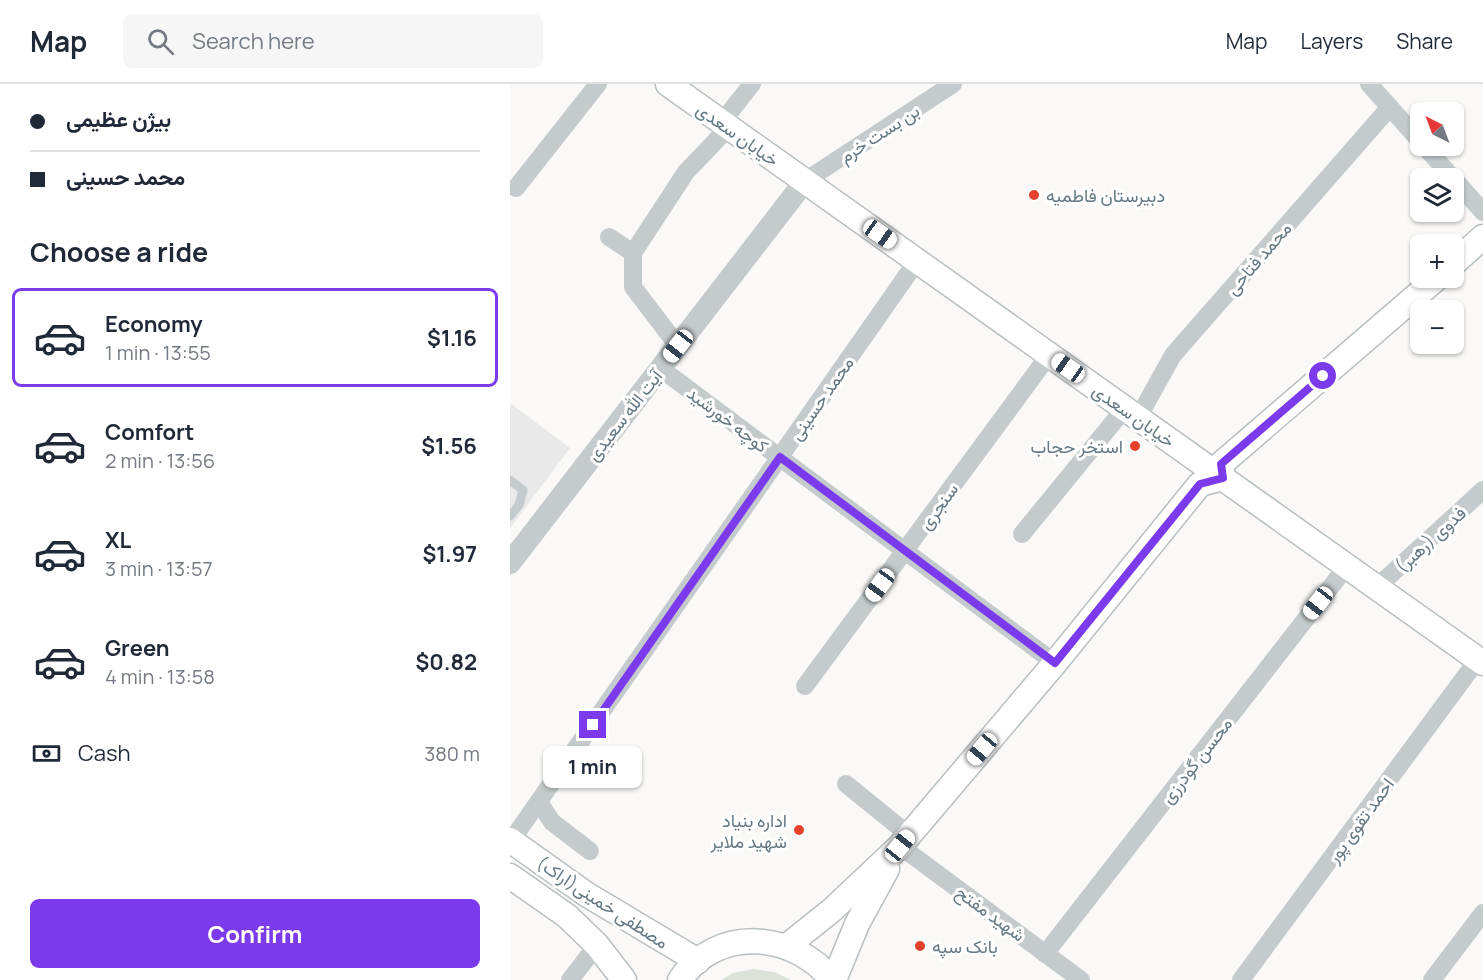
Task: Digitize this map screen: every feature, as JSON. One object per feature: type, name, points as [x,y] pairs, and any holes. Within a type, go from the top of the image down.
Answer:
[{"type":"main road","name":"خیابان سعدی","points":[[668,84],[1481,661]]},
{"type":"main road","points":[[1464,254],[1483,237]]},
{"type":"main road","points":[[787,946],[832,910],[905,840],[1055,663],[1200,484],[1223,478],[1221,464],[1425,288]]},
{"type":"main road","points":[[681,980],[698,961],[718,949],[741,942],[764,941],[787,946],[813,960],[833,980],[856,924],[905,840]]},
{"type":"main road","name":"مصطفی خمینی(اراک)","points":[[511,841],[586,894],[698,961]]},
{"type":"main road","points":[[510,876],[567,916],[597,945],[624,980]]},
{"type":"street","points":[[516,188],[598,84]]},
{"type":"street","points":[[678,346],[633,287],[633,253],[686,172],[725,125],[752,84]]},
{"type":"street","name":"بن بست خرم","points":[[805,181],[953,84]]},
{"type":"street","points":[[1376,86],[1390,107],[1410,130]]},
{"type":"street","name":"محمد فتاحی","points":[[1022,534],[1131,413],[1173,355],[1390,107]]},
{"type":"street","points":[[1433,156],[1443,168]]},
{"type":"street","name":"آیت الله سعیدی","points":[[510,563],[805,181]]},
{"type":"street","points":[[1464,191],[1483,212]]},
{"type":"street","points":[[609,237],[633,253]]},
{"type":"street","name":"محمد حسینی","points":[[511,841],[917,261]]},
{"type":"street","name":"سنجری","points":[[805,686],[1049,355]]},
{"type":"street","name":"کوچه خورشید","points":[[660,368],[1055,663]]},
{"type":"street","name":"فدوی (رهبر)","points":[[1377,587],[1483,490]]},
{"type":"street","name":"محسن گودرزی","points":[[1045,954],[1347,566]]},
{"type":"street","name":"احمد تقوی پور","points":[[1241,980],[1481,661]]},
{"type":"street","name":"شهید مفتح","points":[[846,784],[905,840],[1045,954],[1081,980]]},
{"type":"street","points":[[539,801],[552,822],[590,851]]},
{"type":"street","points":[[1432,980],[1483,913]]},
{"type":"street","points":[[570,980],[597,945]]},
{"type":"lane","points":[[510,480],[523,490],[519,505],[510,516]]},
{"type":"shaded area","points":[[510,403],[570,448],[510,528]]},
{"type":"shaded area","points":[[753,969],[774,972],[791,980],[721,980],[733,973]]},
{"type":"place","name":"دبیرستان فاطمیه","points":[[1034,195]]},
{"type":"place","name":"استخر حجاب","points":[[1135,446]]},
{"type":"place","name":"اداره بنیاد شهید ملایر","points":[[799,830]]},
{"type":"place","name":"بانک سپه","points":[[920,946]]},
{"type":"route","points":[[593,725],[780,457],[1055,663],[1200,484],[1223,478],[1221,464],[1323,376]]}]
